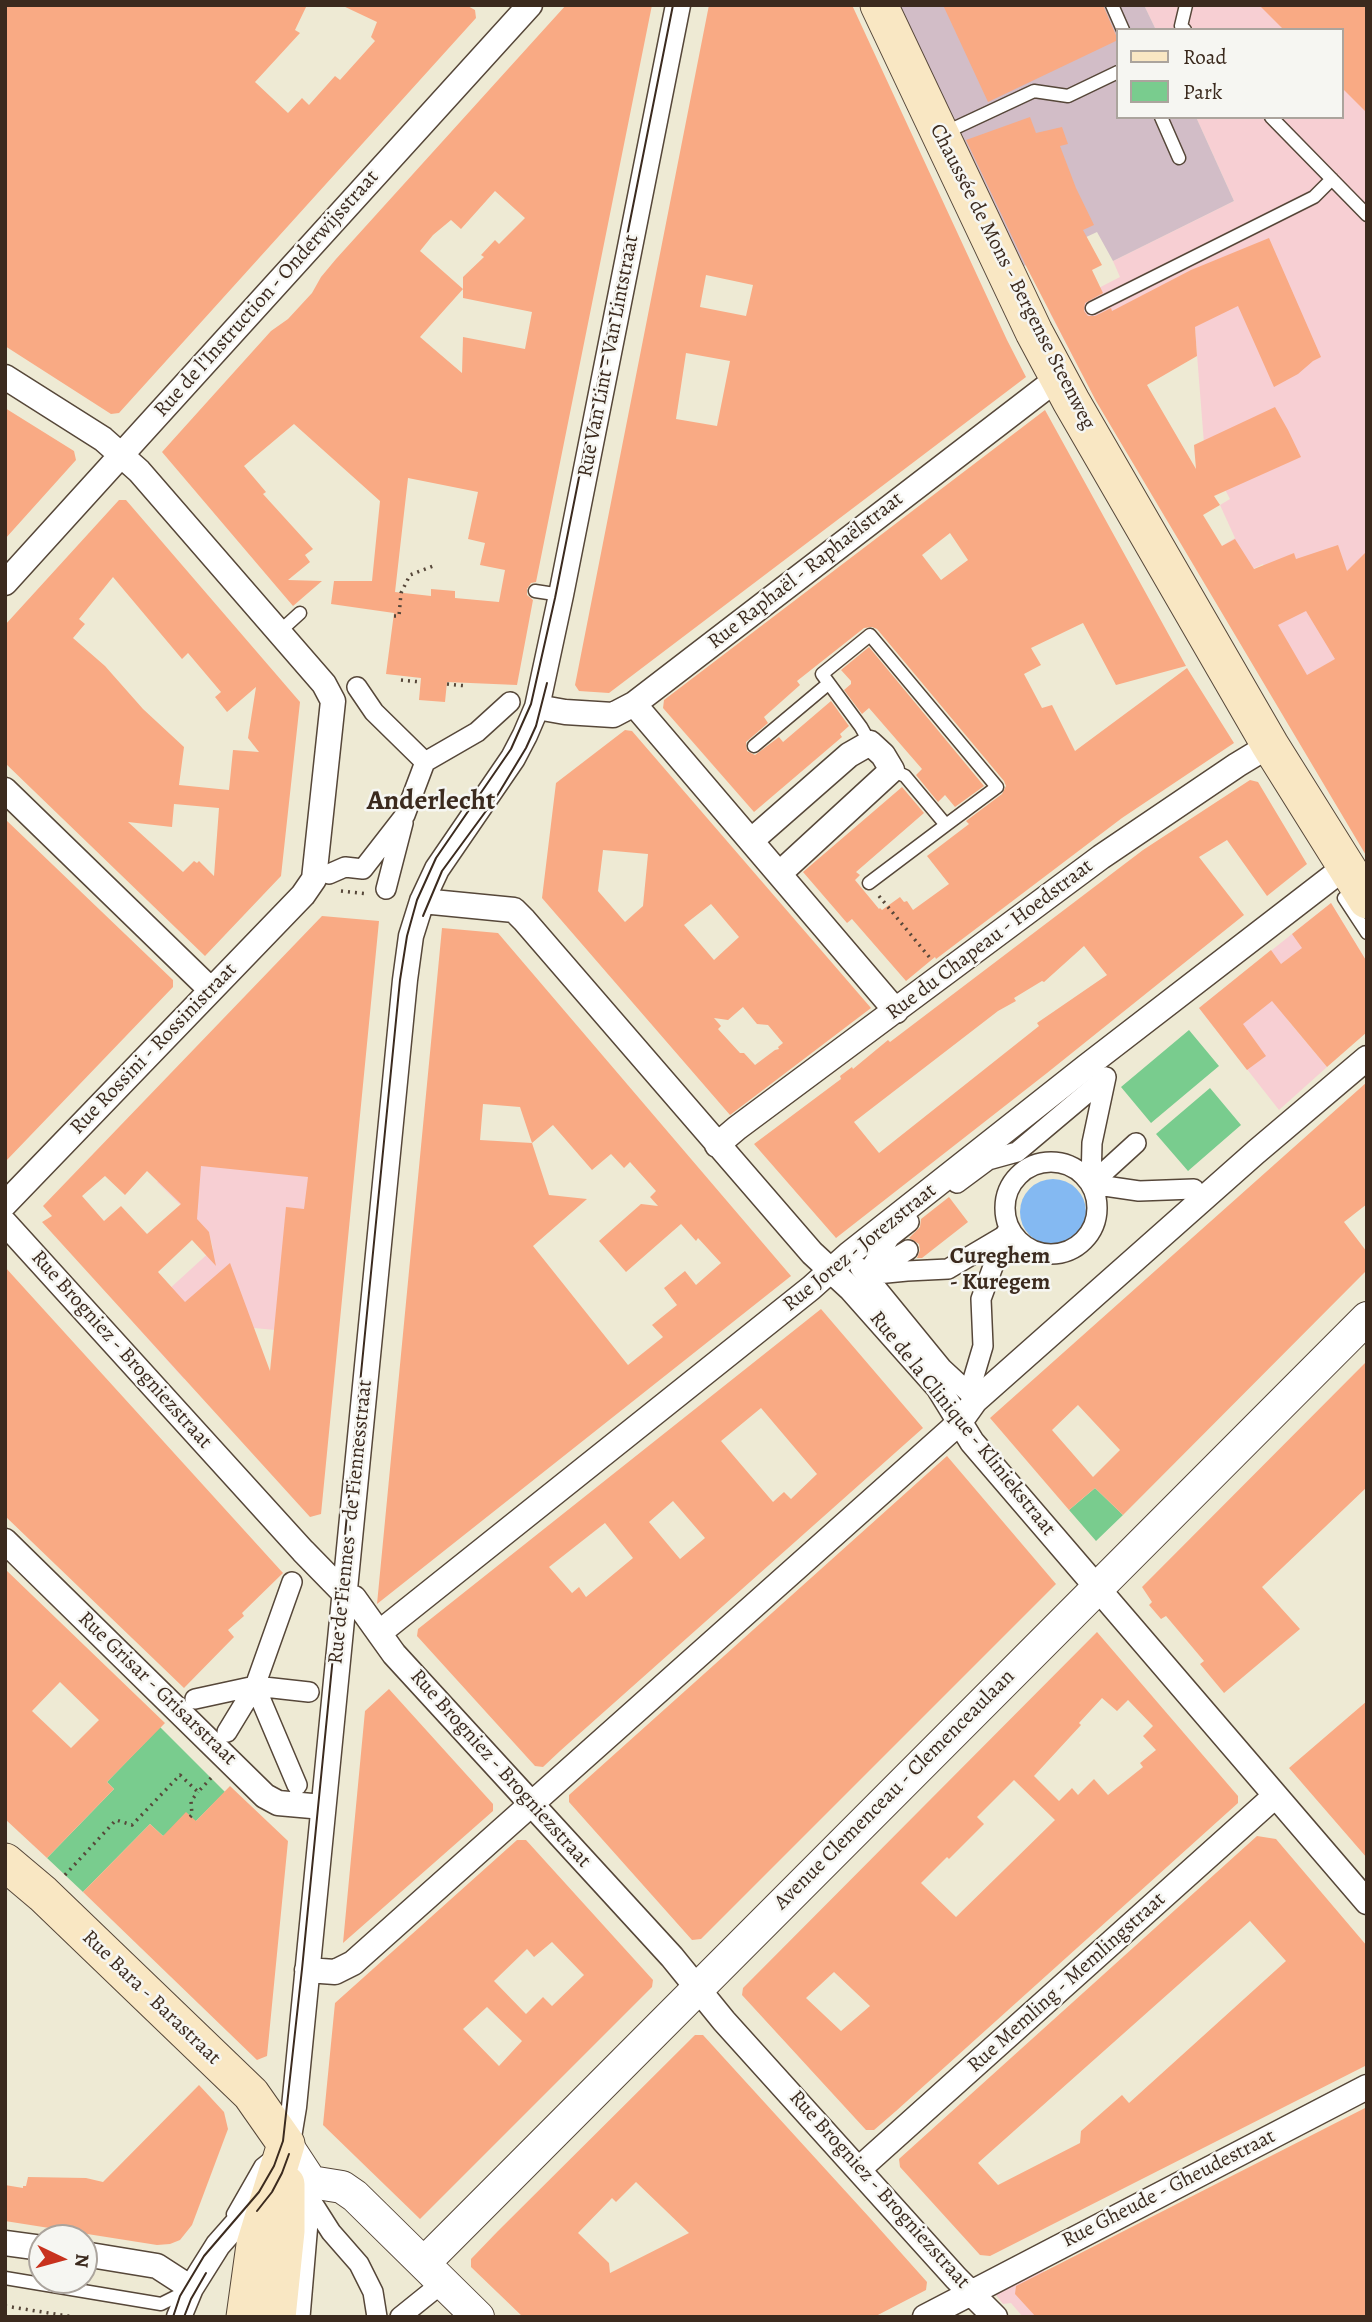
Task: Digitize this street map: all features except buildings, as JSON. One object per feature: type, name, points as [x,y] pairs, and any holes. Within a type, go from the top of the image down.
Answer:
[{"type":"main road","name":"Chaussée de Mons - Bergense Steenweg","points":[[879,5],[940,135],[1039,331],[1058,378],[1237,702],[1260,752],[1334,870],[1367,900]]},
{"type":"main road","name":"Rue Bara - Barastraat","points":[[5,1862],[43,1894],[251,2094],[286,2144]]},
{"type":"main road","points":[[245,2317],[255,2245],[286,2144]]},
{"type":"main road","points":[[277,2317],[286,2231],[286,2144]]},
{"type":"street","name":"Rue Van Lint - Van Lintstraat","points":[[537,706],[678,5]]},
{"type":"street","name":"Rue de l'Instruction - Onderwijsstraat","points":[[5,583],[521,8]]},
{"type":"street","points":[[5,377],[103,439],[122,455],[139,471],[278,633]]},
{"type":"street","name":"Rue Raphaël - Raphaëlstraat","points":[[537,706],[565,712],[613,715],[634,704],[1058,378]]},
{"type":"street","name":"Rue Rossini - Rossinistraat","points":[[5,1203],[303,895],[314,879],[318,862],[333,701],[324,684],[278,633]]},
{"type":"street","points":[[357,687],[365,711],[425,762]]},
{"type":"street","points":[[386,889],[405,815],[425,762],[477,732],[510,702]]},
{"type":"street","points":[[634,704],[896,1011]]},
{"type":"street","name":"Rue de Fiennes - de Fiennesstraat","points":[[179,2317],[191,2288],[218,2245],[255,2206],[269,2186],[286,2144],[293,2107],[411,936],[422,901],[445,857],[513,758],[526,735],[537,706]]},
{"type":"street","points":[[752,840],[849,755],[870,743],[883,755],[892,770],[780,873]]},
{"type":"street","name":"Rue du Chapeau - Hoedstraat","points":[[717,1145],[1101,857],[1260,752]]},
{"type":"street","points":[[5,790],[210,989]]},
{"type":"street","points":[[330,874],[345,867],[362,869],[405,815]]},
{"type":"street","name":"Rue Jorez - Jorezstraat","points":[[379,1633],[1334,870]]},
{"type":"street","name":"Rue de la Clinique - Kliniekstraat","points":[[422,901],[514,910],[524,920],[811,1253],[851,1289],[938,1387],[972,1442],[1275,1797],[1364,1894]]},
{"type":"street","points":[[307,1970],[335,1972],[353,1963],[960,1422],[975,1401],[1265,1144],[1367,1058]]},
{"type":"street","points":[[853,1259],[863,1278],[969,1394],[983,1346],[981,1299],[1009,1233],[1007,1195],[1020,1174],[1023,1160],[1106,1077],[1092,1143],[1091,1184],[1097,1201],[1097,1214],[1087,1237],[1067,1251],[1054,1254],[1042,1253],[1009,1233]]},
{"type":"street","points":[[1091,1184],[1136,1143]]},
{"type":"street","points":[[863,1278],[890,1237],[988,1160],[1055,1161],[1078,1170],[1091,1184],[1139,1191],[1194,1189]]},
{"type":"street","name":"Rue Brogniez - Brogniezstraat","points":[[5,1223],[303,1551],[348,1597],[354,1598],[394,1654],[672,1957],[724,2021],[995,2317]]},
{"type":"street","points":[[863,1278],[907,1270],[948,1269],[1009,1233]]},
{"type":"street","name":"Avenue Clemenceau - Clemenceaulaan","points":[[430,2276],[698,1989],[1367,1318]]},
{"type":"street","name":"Rue Grisar - Grisarstraat","points":[[5,1541],[265,1796],[278,1803],[323,1807]]},
{"type":"street","points":[[227,1732],[254,1686],[292,1582]]},
{"type":"street","points":[[254,1686],[297,1785]]},
{"type":"street","points":[[195,1699],[254,1686],[309,1692]]},
{"type":"street","name":"Rue Memling - Memlingstraat","points":[[859,2169],[1275,1797]]},
{"type":"street","name":"Rue Gheude - Gheudestraat","points":[[925,2317],[1367,2087]]},
{"type":"street","points":[[286,2144],[311,2182],[342,2187],[355,2196],[430,2276],[478,2317]]},
{"type":"street","points":[[300,2317],[304,2229],[310,2199],[331,2232],[359,2264],[373,2292],[377,2317]]},
{"type":"street","points":[[304,2229],[331,2232]]},
{"type":"street","points":[[5,2242],[28,2246]]},
{"type":"street","points":[[98,2257],[157,2266],[191,2288]]},
{"type":"street","points":[[400,2317],[430,2276]]},
{"type":"lane","points":[[1112,5],[1122,28]]},
{"type":"lane","points":[[1183,28],[1181,26],[1186,5]]},
{"type":"lane","points":[[940,135],[1034,90],[1068,96],[1116,73]]},
{"type":"lane","points":[[1162,119],[1179,158]]},
{"type":"lane","points":[[1273,119],[1367,215]]},
{"type":"lane","points":[[1092,308],[1314,197],[1332,179]]},
{"type":"lane","points":[[535,591],[561,595]]},
{"type":"lane","points":[[278,633],[300,613]]},
{"type":"lane","points":[[869,883],[997,787],[870,635],[822,674],[870,743]]},
{"type":"lane","points":[[754,746],[828,684]]},
{"type":"lane","points":[[892,770],[905,776],[946,825]]},
{"type":"lane","name":"Chaussée de Mons - Bergense Steenweg","points":[[1334,870],[1367,933]]},
{"type":"lane","points":[[5,2278],[162,2304],[191,2288]]},
{"type":"lane","points":[[153,2302],[169,2317]]},
{"type":"path","points":[[394,616],[399,616],[401,593],[410,575],[436,565]]},
{"type":"path","points":[[401,680],[421,682]]},
{"type":"path","points":[[447,684],[467,687]]},
{"type":"path","points":[[869,883],[944,975]]},
{"type":"path","points":[[65,1875],[116,1820],[132,1825],[180,1775],[198,1792]]},
{"type":"path","points":[[190,1817],[191,1801],[211,1778]]},
{"type":"path","points":[[5,2306],[74,2317]]},
{"type":"shaded area","points":[[894,5],[1144,5],[1155,28],[1116,28],[1116,119],[1197,119],[1234,201],[1113,261],[1097,232],[1024,266]]},
{"type":"shaded area","points":[[1144,5],[1367,5],[1367,741],[1360,708],[1332,661],[1306,676],[1278,626],[1271,588],[1263,564],[1253,569],[1194,563],[1235,538],[1220,505],[1230,499],[1220,480],[1206,469],[1195,329],[1078,366],[1050,313],[1120,277],[1113,261],[1234,201],[1197,119],[1344,119],[1344,28],[1155,28]]},
{"type":"shaded area","points":[[1331,903],[1367,962],[1287,1019],[1327,1067],[1279,1110],[1199,1008]]},
{"type":"shaded area","points":[[216,1120],[313,1130],[338,1336],[254,1328],[251,1320],[184,1379],[133,1322],[213,1249],[209,1233],[157,1182]]},
{"type":"shaded area","points":[[1039,2266],[1085,2317],[1023,2317],[1011,2303],[1003,2304],[996,2295],[996,2290]]},
{"type":"green space","points":[[1189,1030],[1219,1066],[1151,1123],[1121,1087]]},
{"type":"green space","points":[[1210,1088],[1241,1125],[1188,1171],[1156,1134]]},
{"type":"green space","points":[[1095,1488],[1123,1515],[1096,1541],[1069,1510]]},
{"type":"green space","points":[[160,1727],[225,1792],[196,1821],[163,1836],[150,1824],[83,1892],[47,1858],[114,1789],[107,1782]]},
{"type":"water","points":[[1053,1179],[1076,1189],[1086,1212],[1076,1235],[1053,1245],[1030,1235],[1020,1212],[1030,1189]]},
{"type":"tram line","points":[[173,2317],[180,2296],[204,2256],[259,2192],[274,2166],[283,2141],[400,980],[407,936],[417,900],[436,858],[511,749],[531,704],[555,598],[673,5]]},
{"type":"tram line","points":[[423,916],[442,871],[497,796],[526,748],[536,726],[547,683]]},
{"type":"tram line","points":[[257,2211],[272,2192],[289,2154]]},
{"type":"tram line","points":[[184,2317],[206,2273]]},
{"type":"district","name":"Anderlecht","points":[[431,802]]},
{"type":"district","name":"Cureghem - Kuregem","points":[[1000,1270]]}]
